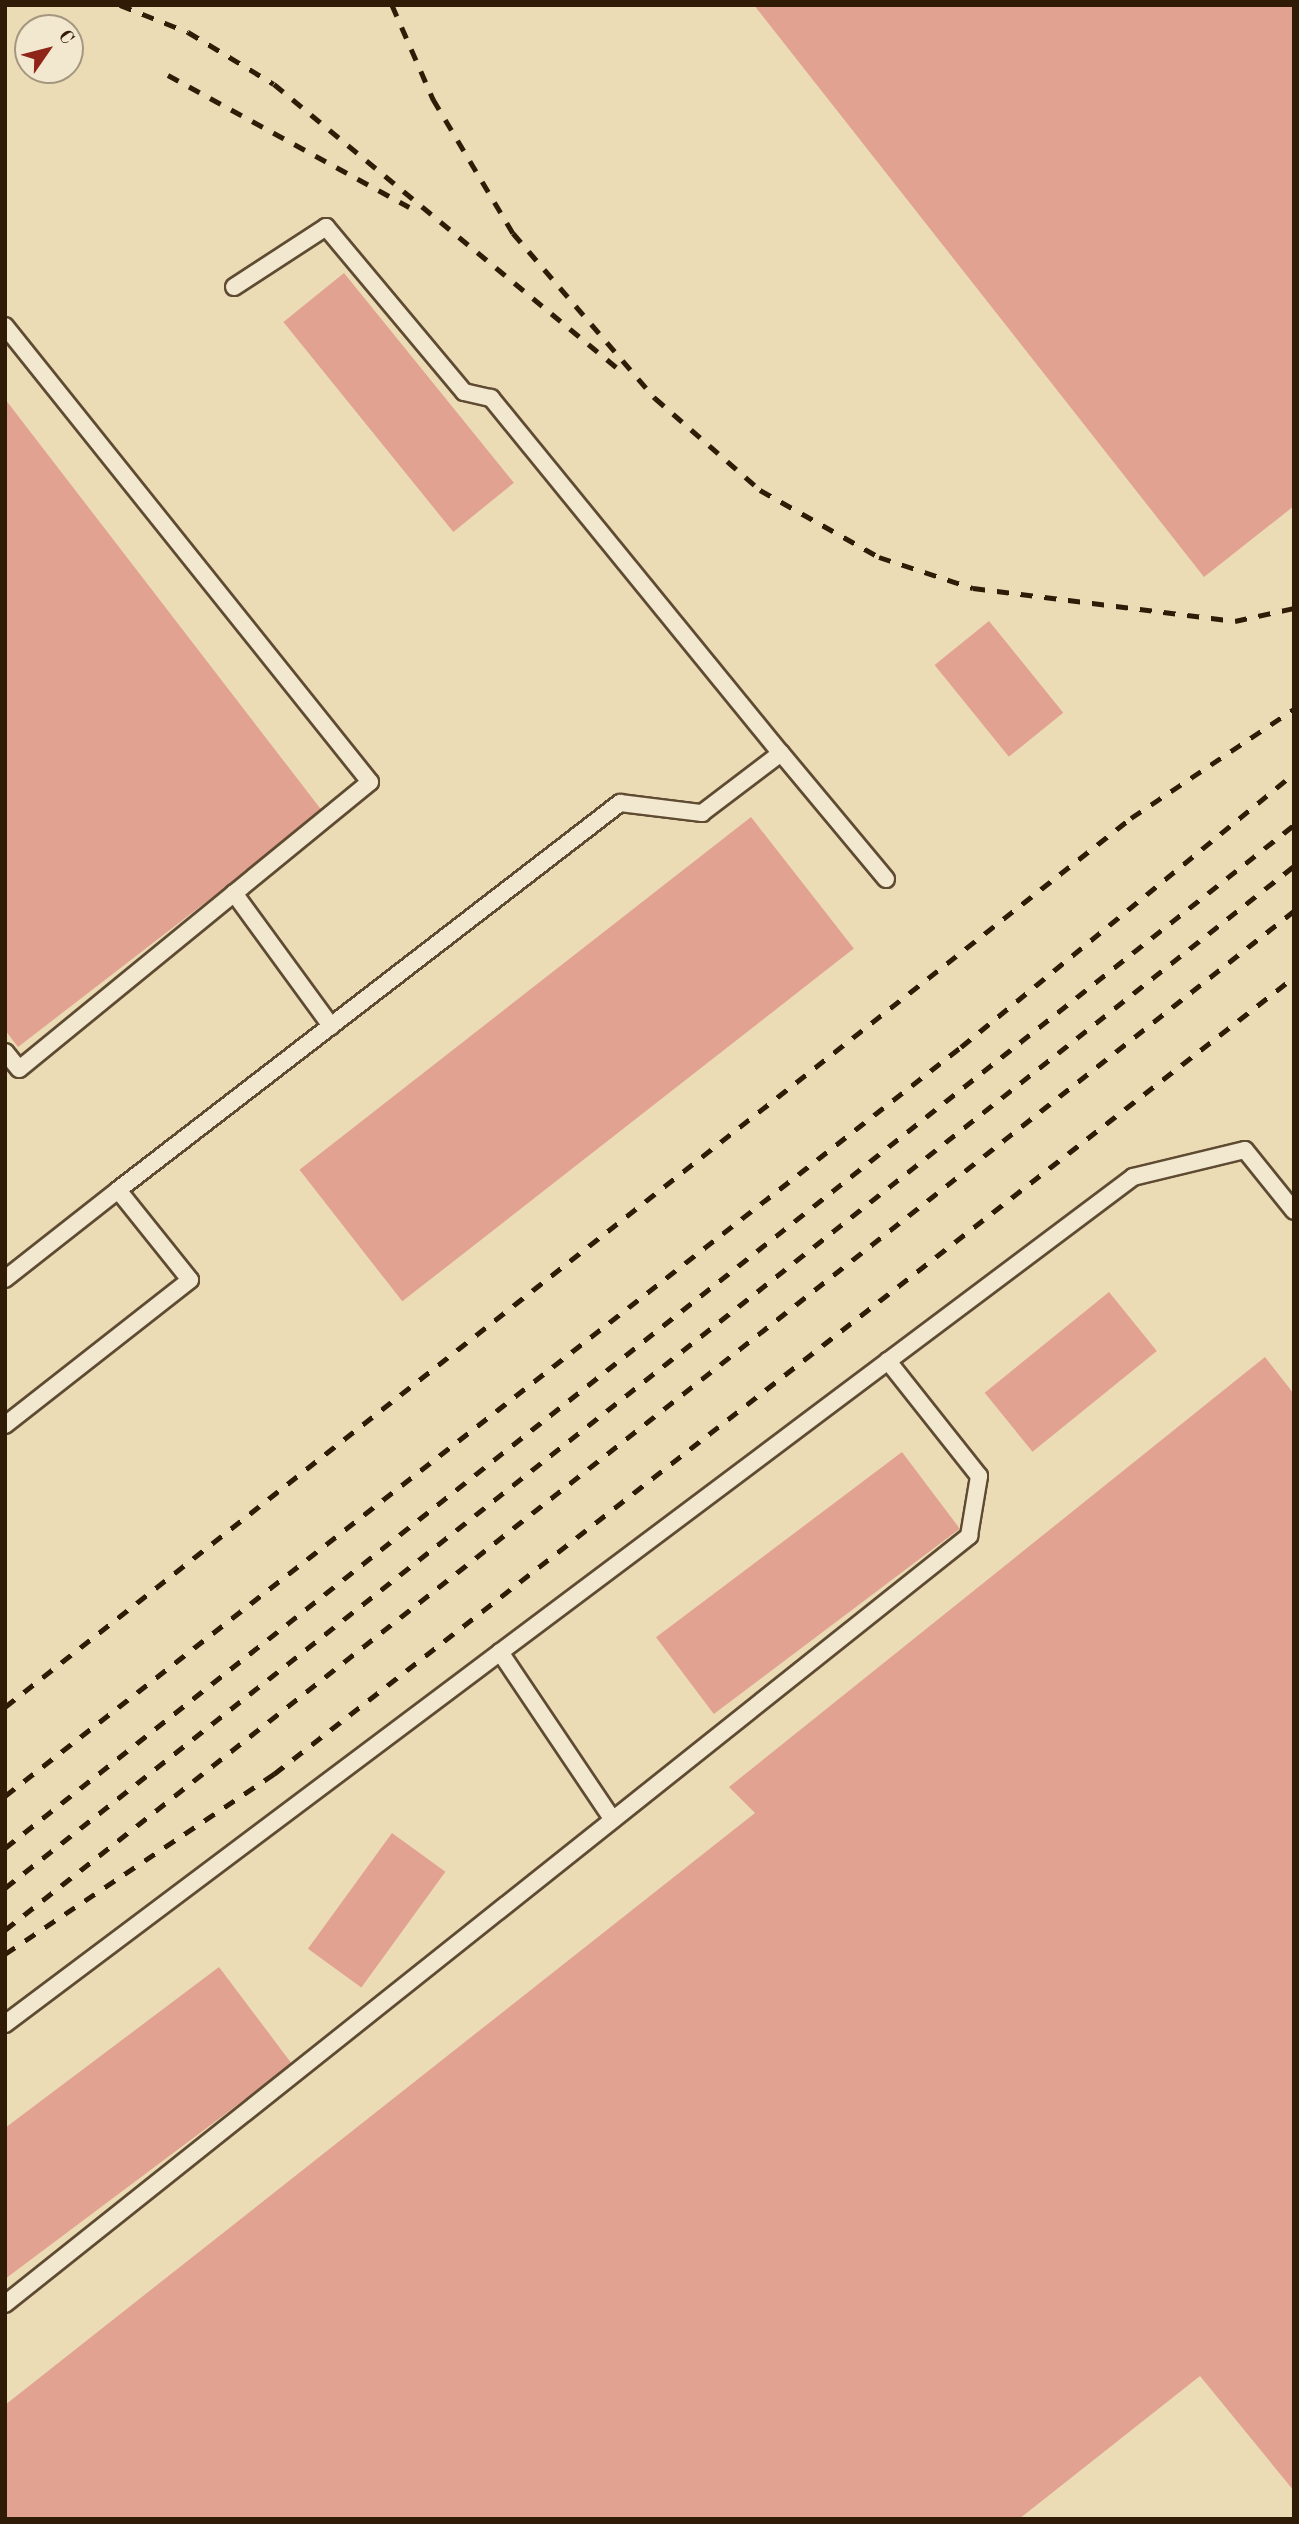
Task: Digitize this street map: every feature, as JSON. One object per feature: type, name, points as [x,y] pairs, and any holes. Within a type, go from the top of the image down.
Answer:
[{"type":"lane","points":[[234,287],[326,227],[464,392],[491,398],[886,879]]},
{"type":"lane","points":[[5,326],[369,782],[19,1069],[5,1052]]},
{"type":"lane","points":[[5,1279],[620,803],[702,813],[781,753]]},
{"type":"lane","points":[[234,893],[331,1027]]},
{"type":"lane","points":[[5,2024],[1133,1177],[1245,1150],[1294,1211]]},
{"type":"lane","points":[[5,1425],[190,1280],[118,1190]]},
{"type":"lane","points":[[5,2304],[970,1536],[979,1476],[888,1361]]},
{"type":"lane","points":[[500,1652],[613,1820]]},
{"type":"building","points":[[754,5],[1294,5],[1294,506],[1204,577]]},
{"type":"building","points":[[344,273],[514,483],[453,532],[283,322]]},
{"type":"building","points":[[5,399],[323,812],[18,1047],[5,1030]]},
{"type":"building","points":[[989,621],[1063,713],[1009,757],[935,665]]},
{"type":"building","points":[[751,817],[854,949],[402,1301],[299,1170]]},
{"type":"building","points":[[1109,1292],[1157,1351],[1032,1452],[985,1393]]},
{"type":"building","points":[[1265,1357],[1294,1394],[1294,2491],[1200,2376],[1019,2519],[5,2519],[5,2405],[755,1813],[729,1787]]},
{"type":"building","points":[[902,1452],[960,1529],[714,1714],[656,1637]]},
{"type":"building","points":[[392,1833],[445,1872],[361,1987],[308,1949]]},
{"type":"building","points":[[219,1967],[292,2064],[5,2279],[5,2128]]},
{"type":"railway","points":[[120,5],[188,32],[274,84],[625,374]]},
{"type":"railway","points":[[392,5],[433,99],[513,233],[655,398],[760,490],[879,557],[973,588],[1235,621],[1294,608]]},
{"type":"railway","points":[[168,75],[409,207]]},
{"type":"railway","points":[[5,1707],[1131,818],[1294,709]]},
{"type":"railway","points":[[5,1796],[961,1047],[1294,773]]},
{"type":"railway","points":[[5,1848],[1294,825]]},
{"type":"railway","points":[[5,1888],[1294,866]]},
{"type":"railway","points":[[5,1930],[1294,911]]},
{"type":"railway","points":[[5,1954],[274,1774],[1294,977]]}]
